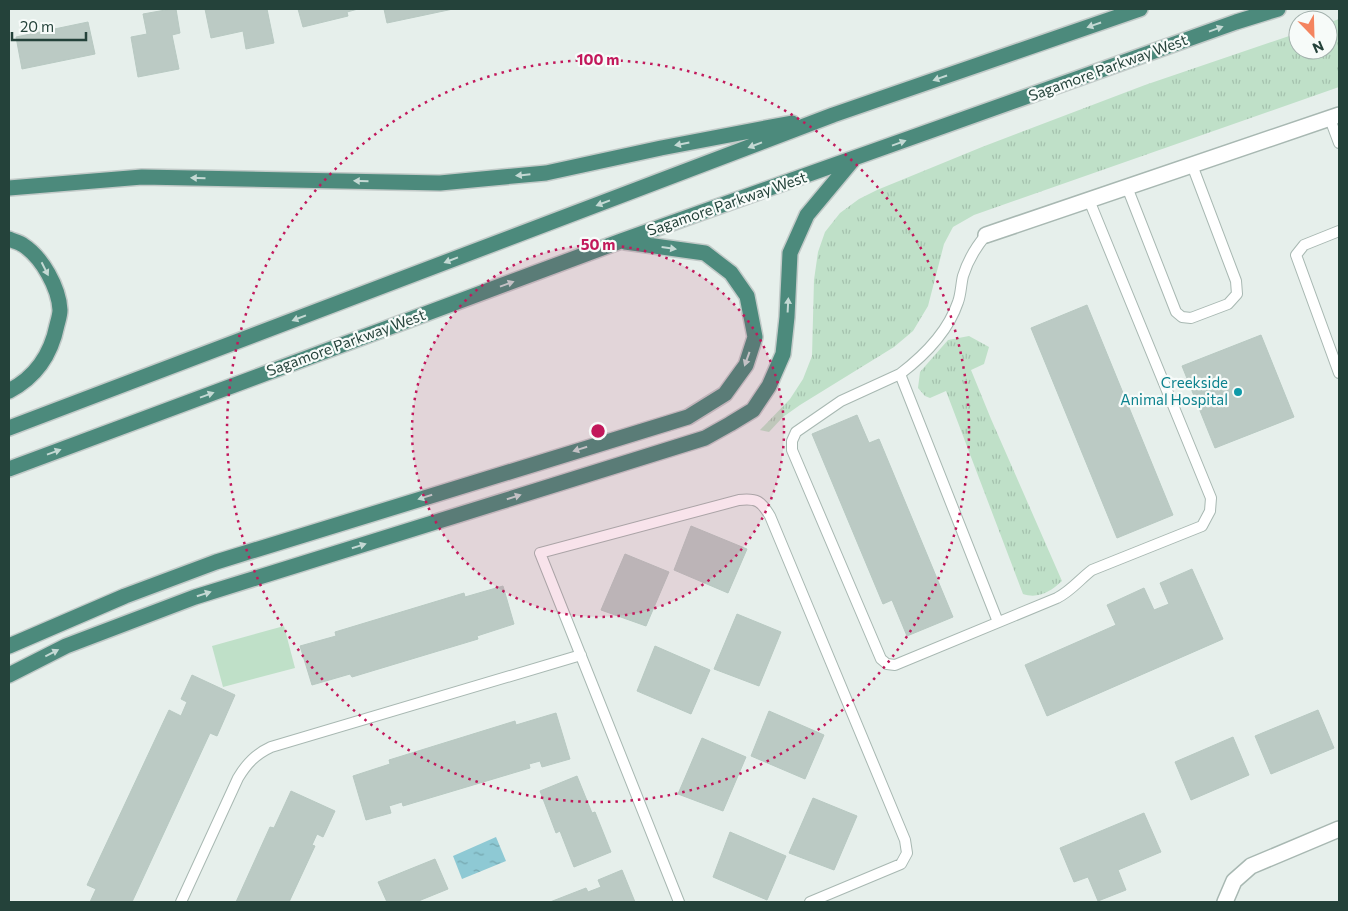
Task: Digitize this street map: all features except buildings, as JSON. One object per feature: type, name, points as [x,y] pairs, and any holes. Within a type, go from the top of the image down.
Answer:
[{"type":"highway","points":[[9,428],[833,115],[1140,9]]},
{"type":"highway","name":"Sagamore Parkway West","points":[[9,469],[621,241],[853,160],[1236,22],[1278,9]]},
{"type":"highway","points":[[9,188],[142,177],[440,183],[546,173],[661,148],[833,115]]},
{"type":"highway","points":[[9,675],[66,646],[195,597],[705,438],[753,410],[769,386],[783,354],[790,252],[808,215],[853,160]]},
{"type":"highway","points":[[9,239],[23,245],[42,262],[56,292],[60,311],[54,340],[42,365],[21,385],[9,391]]},
{"type":"highway","points":[[9,646],[125,596],[216,562],[688,417],[725,394],[746,365],[755,336],[747,296],[731,273],[706,253],[621,241]]},
{"type":"street","points":[[986,235],[1334,117]]},
{"type":"street","points":[[1225,902],[1234,881],[1251,866],[1339,829]]},
{"type":"lane","points":[[1334,117],[1339,143]]},
{"type":"lane","points":[[1127,187],[1176,312],[1182,317],[1192,318],[1228,304],[1237,294],[1236,281],[1192,165]]},
{"type":"lane","points":[[986,235],[972,252],[963,275],[958,302],[946,327],[930,349],[900,374],[841,401],[796,432],[792,441],[792,450],[881,659],[887,664],[895,665],[1057,598],[1070,591],[1092,570],[1202,526],[1210,511],[1211,498],[1089,200]]},
{"type":"lane","points":[[1339,231],[1304,245],[1296,255],[1299,269],[1339,373]]},
{"type":"lane","points":[[900,374],[998,622]]},
{"type":"lane","points":[[679,902],[540,554],[739,500],[752,499],[763,505],[770,516],[905,840],[908,853],[901,864],[810,902]]},
{"type":"lane","points":[[181,902],[238,778],[251,760],[260,752],[271,747],[581,655]]},
{"type":"green space","points":[[1338,19],[1339,87],[974,215],[953,227],[944,244],[928,306],[913,331],[894,347],[800,405],[783,417],[769,432],[760,430],[790,399],[803,379],[812,356],[814,280],[818,252],[825,232],[840,213],[859,199],[982,147],[1145,85],[1288,36],[1288,60],[1338,60]]},
{"type":"green space","points":[[969,336],[989,347],[984,364],[971,370],[1062,581],[1044,594],[1034,596],[1023,594],[946,391],[930,398],[925,396],[918,388],[920,372],[948,340]]},
{"type":"green space","points":[[284,626],[295,668],[223,687],[212,646]]},
{"type":"water","points":[[496,837],[506,861],[462,879],[453,856]]},
{"type":"place","name":"Creekside Animal Hospital","points":[[1238,392]]}]
